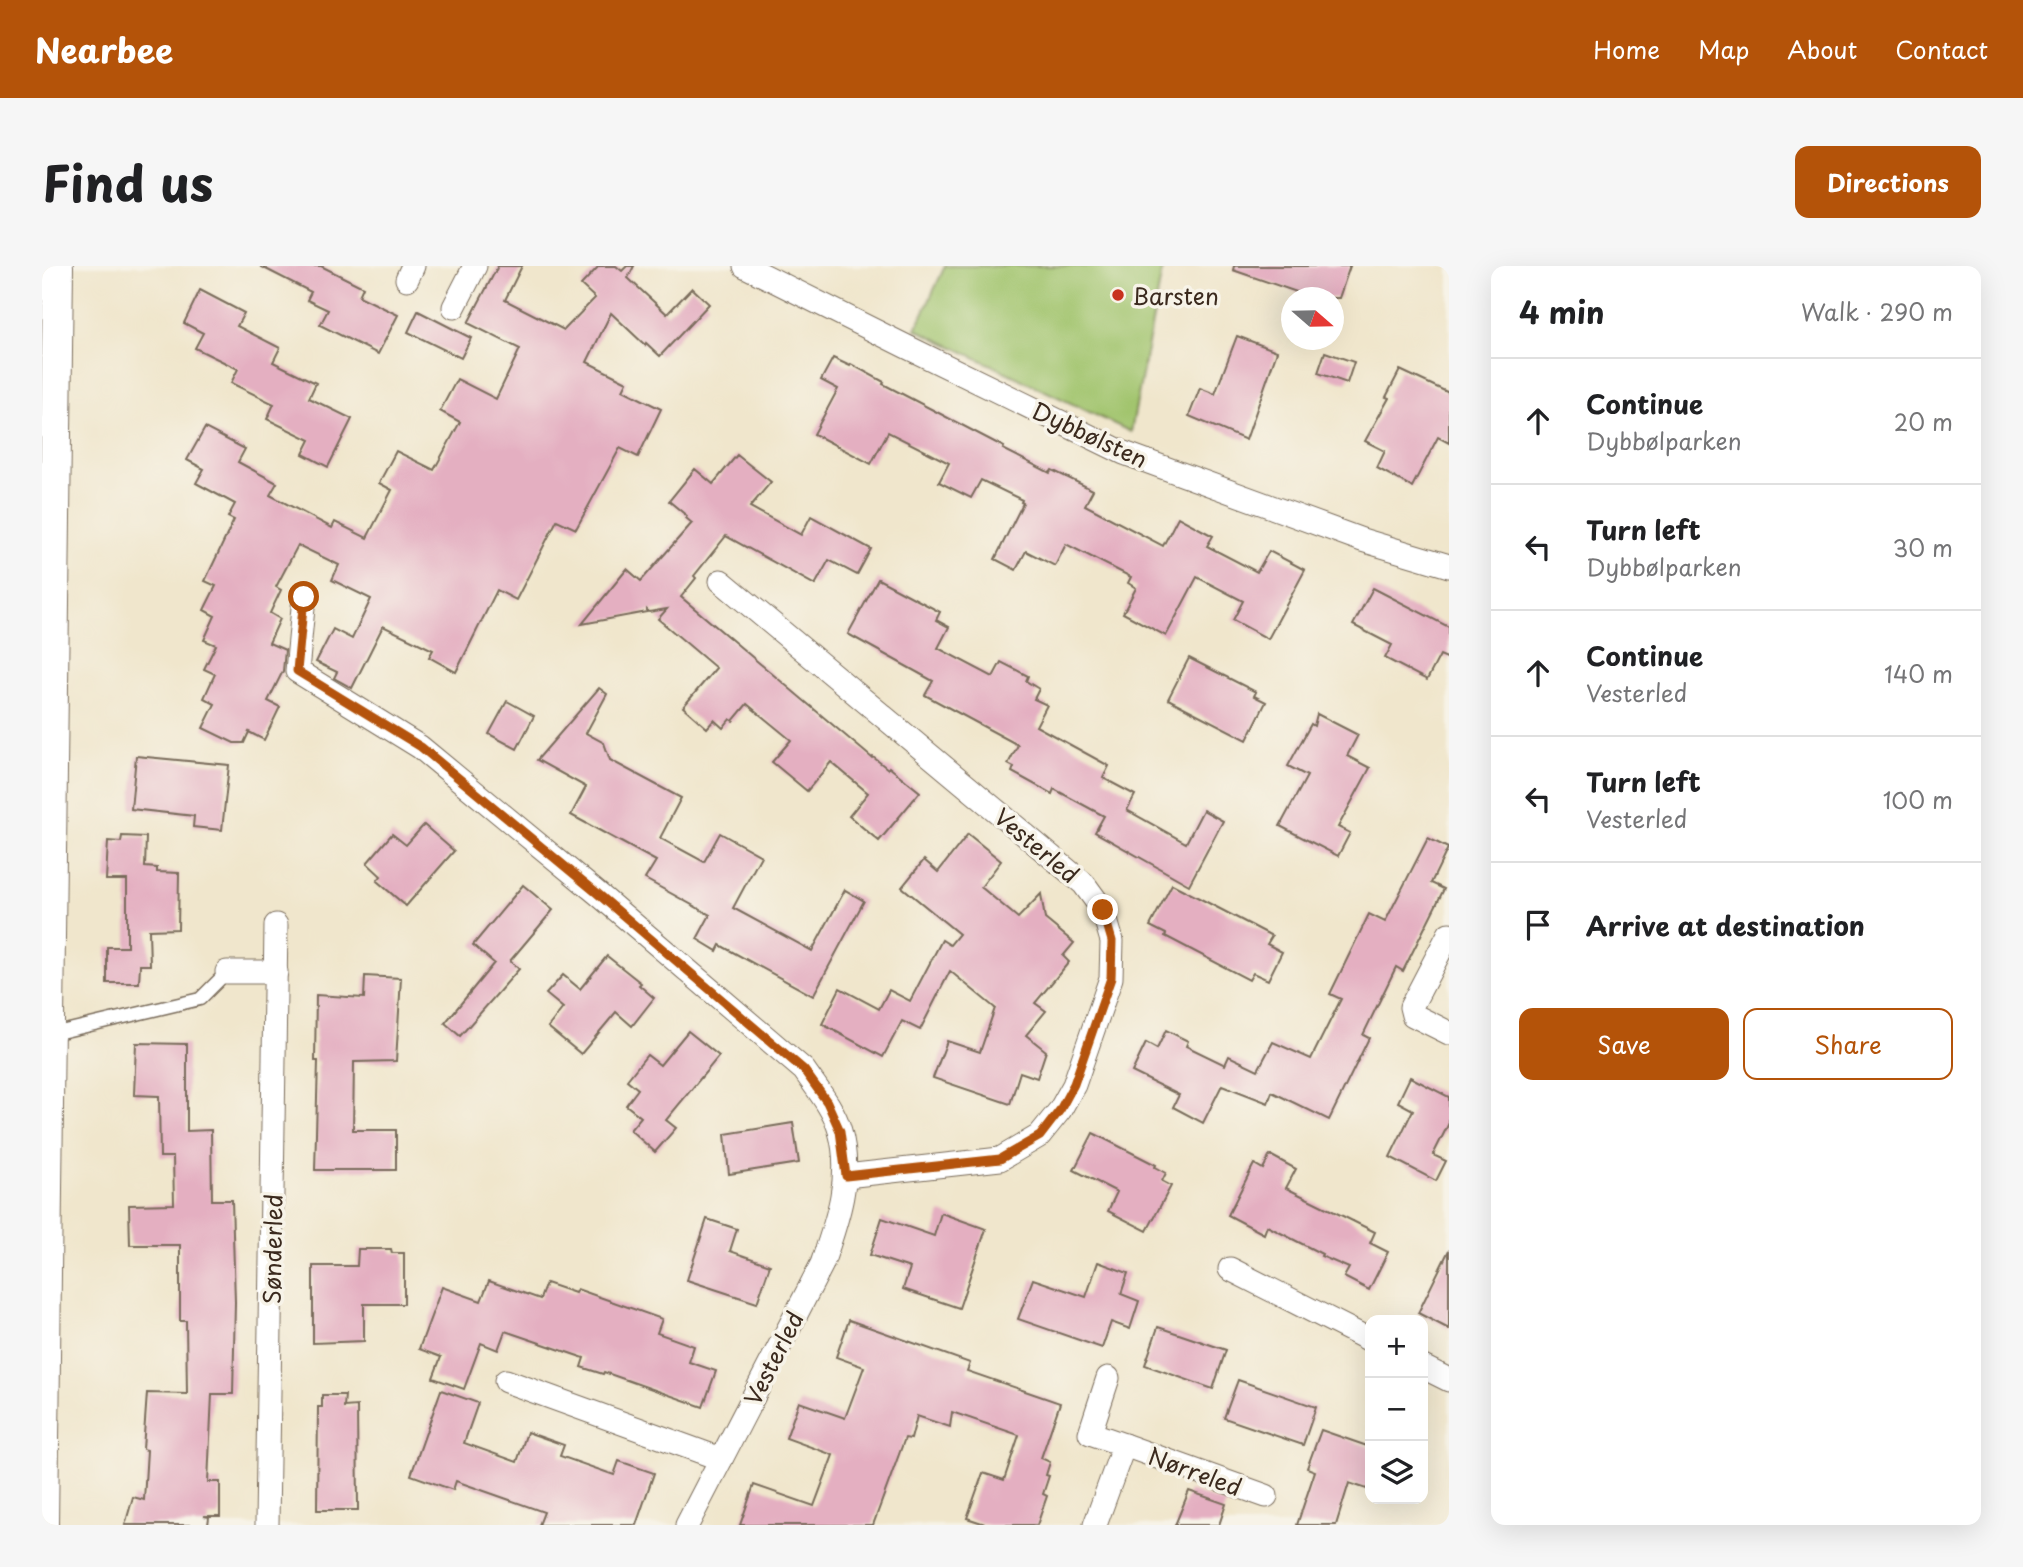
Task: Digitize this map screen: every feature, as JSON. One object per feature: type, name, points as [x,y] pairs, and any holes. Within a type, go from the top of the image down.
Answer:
[{"type":"street","points":[[43,1525],[58,266]]},
{"type":"street","points":[[454,307],[475,266]]},
{"type":"street","name":"Dybbølsten","points":[[745,266],[1124,453],[1362,540],[1449,566]]},
{"type":"street","name":"Vesterled","points":[[720,581],[1084,884],[1103,910],[1112,941],[1111,978],[1074,1084],[1060,1110],[1040,1136],[1000,1159],[846,1176]]},
{"type":"street","name":"Vesterled","points":[[304,597],[297,671],[421,747],[597,893],[804,1070],[827,1102],[840,1131],[846,1176],[838,1220],[822,1264],[687,1525]]},
{"type":"street","name":"Sønderled","points":[[267,1525],[276,925]]},
{"type":"street","points":[[1449,934],[1411,1007],[1413,1015],[1449,1033]]},
{"type":"street","points":[[227,972],[275,972]]},
{"type":"street","points":[[1230,1269],[1365,1337]]},
{"type":"street","points":[[1428,1370],[1449,1380]]},
{"type":"street","name":"Nørreled","points":[[1108,1378],[1090,1433],[1266,1496]]},
{"type":"street","points":[[506,1381],[721,1459]]},
{"type":"street","name":"Nørreled","points":[[1095,1525],[1124,1446]]},
{"type":"lane","points":[[48,1035],[200,999],[227,972]]},
{"type":"green space","points":[[945,266],[1163,266],[1131,432],[916,329]]},
{"type":"building","points":[[260,266],[321,266],[363,287],[359,296],[398,315],[378,354],[320,325],[328,310],[307,300],[311,292]]},
{"type":"building","points":[[498,266],[522,266],[505,300],[564,330],[595,298],[581,285],[599,266],[616,266],[622,271],[627,266],[634,266],[628,278],[667,314],[692,288],[709,304],[660,356],[611,313],[587,362],[627,382],[623,390],[661,409],[638,457],[620,448],[576,529],[557,520],[516,600],[497,590],[456,672],[429,657],[433,650],[383,626],[352,688],[334,678],[337,672],[316,662],[333,629],[352,639],[371,599],[332,580],[339,565],[298,545],[276,587],[281,590],[270,613],[280,619],[269,643],[285,650],[283,671],[268,701],[280,707],[264,740],[249,732],[244,743],[234,743],[203,728],[215,704],[204,698],[215,674],[204,669],[216,645],[204,640],[215,616],[204,610],[216,586],[205,581],[234,520],[228,517],[235,504],[196,483],[204,469],[187,460],[205,428],[245,449],[238,462],[277,483],[270,495],[332,528],[335,522],[367,538],[392,490],[379,483],[396,451],[434,470],[460,422],[440,411],[457,379],[496,399],[520,349],[468,323]]},
{"type":"building","points":[[1234,266],[1350,266],[1343,287],[1282,287],[1233,270]]},
{"type":"building","points":[[200,290],[244,313],[237,326],[280,348],[273,362],[316,383],[309,398],[352,419],[328,467],[303,454],[310,440],[267,419],[274,404],[231,383],[238,369],[195,348],[203,333],[184,323]]},
{"type":"building","points":[[418,311],[471,338],[461,358],[408,332]]},
{"type":"building","points":[[1237,336],[1277,351],[1246,440],[1189,416],[1200,388],[1215,394]]},
{"type":"building","points":[[1325,352],[1354,362],[1347,383],[1318,373]]},
{"type":"building","points":[[833,358],[850,366],[851,364],[884,382],[883,384],[1050,473],[1052,470],[1093,490],[1085,505],[1163,546],[1178,517],[1213,536],[1207,546],[1257,572],[1269,551],[1305,570],[1268,639],[1233,620],[1243,601],[1197,577],[1166,636],[1123,613],[1136,588],[1128,583],[1131,577],[1066,544],[1055,566],[1026,551],[1016,570],[995,559],[1023,503],[1022,500],[981,480],[971,498],[939,482],[949,463],[888,432],[871,464],[814,434],[838,389],[821,380]]},
{"type":"building","points":[[1400,370],[1449,393],[1449,443],[1438,437],[1412,487],[1377,468],[1385,451],[1365,441],[1389,398],[1386,397]]},
{"type":"building","points":[[737,455],[771,482],[750,507],[801,535],[811,516],[871,549],[857,575],[829,560],[815,585],[726,536],[681,597],[872,758],[888,769],[889,767],[920,792],[879,841],[849,816],[868,793],[831,762],[807,791],[772,762],[791,740],[747,704],[733,721],[730,719],[723,728],[714,720],[707,728],[683,707],[716,668],[658,619],[667,609],[647,610],[582,624],[627,569],[641,581],[692,523],[669,501],[695,469],[713,484]]},
{"type":"building","points":[[878,579],[940,612],[936,620],[949,627],[938,648],[993,677],[1001,662],[1028,676],[1026,681],[1039,689],[1034,699],[1047,705],[1036,726],[1109,766],[1103,778],[1135,795],[1127,810],[1186,843],[1203,810],[1223,821],[1189,885],[1095,832],[1104,816],[1054,789],[1052,794],[1012,772],[1014,767],[1008,764],[1018,745],[925,695],[933,681],[848,634]]},
{"type":"building","points":[[1373,588],[1449,627],[1449,659],[1440,655],[1427,680],[1385,658],[1392,645],[1353,625]]},
{"type":"building","points":[[1189,658],[1256,692],[1254,696],[1266,702],[1247,740],[1168,699]]},
{"type":"building","points":[[599,688],[607,694],[586,733],[604,743],[610,760],[681,798],[660,838],[704,862],[720,833],[761,856],[733,908],[812,951],[845,890],[864,901],[813,996],[720,945],[717,951],[697,939],[710,915],[645,879],[656,861],[571,815],[586,787],[537,760]]},
{"type":"building","points":[[507,701],[534,716],[517,749],[489,734]]},
{"type":"building","points":[[1317,714],[1358,735],[1347,756],[1370,768],[1338,827],[1350,833],[1338,856],[1280,826],[1307,776],[1288,766],[1311,724],[1314,726]]},
{"type":"building","points":[[136,756],[229,765],[222,830],[193,827],[194,816],[131,809]]},
{"type":"building","points":[[424,825],[454,851],[406,906],[377,881],[381,876],[367,863],[392,834],[406,845]]},
{"type":"building","points":[[968,834],[1001,861],[981,887],[1018,918],[1041,894],[1045,919],[1074,943],[1063,956],[1069,962],[1035,1003],[1046,1011],[1026,1035],[1046,1051],[1037,1078],[1020,1072],[1010,1104],[933,1078],[947,1041],[980,1052],[995,1008],[950,971],[920,1030],[902,1021],[883,1057],[822,1024],[840,988],[879,1009],[889,990],[910,1001],[942,940],[950,945],[959,934],[902,887],[924,860],[938,872]]},
{"type":"building","points":[[122,836],[146,837],[145,867],[157,868],[157,872],[179,873],[178,929],[149,930],[150,965],[140,965],[139,983],[107,983],[107,947],[127,947],[127,880],[106,880],[108,841],[121,842]]},
{"type":"building","points":[[1428,838],[1448,848],[1431,883],[1444,889],[1403,971],[1396,967],[1363,1035],[1369,1038],[1329,1120],[1272,1092],[1268,1103],[1222,1085],[1203,1123],[1173,1107],[1179,1095],[1132,1072],[1146,1043],[1157,1049],[1166,1030],[1188,1041],[1186,1046],[1225,1065],[1229,1056],[1258,1070],[1273,1042],[1311,1059],[1341,999],[1330,994],[1369,914],[1385,922]]},
{"type":"building","points":[[1172,884],[1272,936],[1267,944],[1282,952],[1268,980],[1253,973],[1249,980],[1150,926]]},
{"type":"building","points":[[523,885],[553,910],[510,961],[519,969],[460,1036],[445,1023],[494,963],[473,945]]},
{"type":"building","points":[[607,956],[641,983],[639,985],[654,998],[632,1026],[616,1012],[581,1054],[548,1027],[563,1008],[546,994],[563,975],[580,989]]},
{"type":"building","points":[[365,976],[401,978],[396,1061],[354,1062],[353,1130],[396,1130],[396,1170],[315,1170],[318,1061],[315,1061],[316,995],[364,998]]},
{"type":"building","points":[[688,1031],[719,1056],[666,1120],[676,1128],[655,1152],[630,1130],[641,1117],[626,1105],[638,1089],[627,1080],[647,1055],[660,1065]]},
{"type":"building","points":[[136,1043],[187,1044],[187,1131],[211,1130],[212,1200],[232,1200],[235,1302],[233,1394],[212,1394],[208,1482],[220,1482],[220,1516],[204,1516],[209,1517],[208,1525],[125,1525],[133,1497],[144,1500],[147,1450],[143,1449],[147,1393],[187,1394],[186,1321],[180,1321],[180,1245],[130,1245],[129,1205],[174,1204],[173,1157],[160,1157],[159,1096],[134,1095]]},
{"type":"building","points":[[1410,1077],[1449,1097],[1449,1123],[1433,1155],[1446,1161],[1436,1181],[1390,1157],[1413,1110],[1398,1102]]},
{"type":"building","points":[[793,1123],[799,1163],[729,1174],[725,1134]]},
{"type":"building","points":[[1093,1133],[1156,1165],[1155,1167],[1166,1173],[1162,1181],[1171,1186],[1147,1231],[1108,1211],[1117,1192],[1074,1170]]},
{"type":"building","points":[[1270,1155],[1296,1169],[1286,1188],[1375,1232],[1370,1243],[1388,1252],[1369,1290],[1344,1277],[1349,1268],[1267,1226],[1264,1234],[1228,1215],[1254,1164],[1263,1169]]},
{"type":"building","points":[[941,1213],[986,1229],[959,1308],[903,1289],[910,1268],[870,1255],[882,1218],[934,1236]]},
{"type":"building","points":[[707,1219],[737,1229],[730,1251],[770,1265],[757,1303],[687,1280]]},
{"type":"building","points":[[358,1249],[391,1249],[392,1253],[404,1253],[404,1304],[364,1304],[364,1341],[313,1343],[313,1266],[357,1266]]},
{"type":"building","points":[[1449,1250],[1449,1329],[1428,1318],[1428,1315],[1418,1313]]},
{"type":"building","points":[[1098,1262],[1128,1273],[1121,1294],[1139,1301],[1130,1329],[1111,1322],[1102,1348],[1018,1319],[1033,1279],[1086,1297]]},
{"type":"building","points":[[489,1281],[540,1299],[546,1283],[575,1293],[577,1289],[662,1319],[657,1333],[694,1346],[689,1362],[716,1371],[703,1407],[604,1372],[603,1374],[581,1367],[584,1358],[505,1331],[498,1350],[481,1343],[464,1389],[433,1378],[441,1357],[419,1349],[442,1287],[481,1301]]},
{"type":"building","points":[[849,1320],[970,1363],[967,1371],[1060,1403],[1041,1458],[1050,1462],[1043,1494],[1047,1496],[1037,1525],[988,1525],[967,1518],[983,1473],[1004,1480],[1019,1435],[952,1412],[950,1427],[917,1416],[911,1439],[905,1438],[873,1525],[740,1525],[754,1485],[814,1506],[833,1455],[786,1438],[799,1402],[845,1418],[864,1367],[836,1357]]},
{"type":"building","points":[[1158,1327],[1226,1350],[1213,1389],[1145,1365]]},
{"type":"building","points":[[1238,1380],[1316,1407],[1303,1445],[1224,1418]]},
{"type":"building","points":[[441,1390],[478,1403],[464,1443],[517,1462],[527,1432],[564,1445],[560,1456],[614,1475],[619,1461],[654,1473],[636,1525],[539,1525],[544,1512],[456,1481],[453,1490],[411,1475]]},
{"type":"building","points":[[322,1395],[345,1395],[344,1407],[357,1406],[358,1510],[317,1510],[318,1407],[322,1407]]},
{"type":"building","points":[[1321,1430],[1365,1445],[1365,1488],[1349,1483],[1336,1525],[1297,1525],[1315,1471],[1307,1468]]},
{"type":"building","points":[[1189,1491],[1226,1504],[1219,1525],[1175,1525]]},
{"type":"place","name":"Barsten","points":[[1118,295]]},
{"type":"route","points":[[304,597],[297,671],[421,747],[804,1070],[827,1102],[840,1131],[846,1176],[1000,1159],[1040,1136],[1060,1110],[1074,1084],[1111,978],[1112,941],[1103,910]]}]
